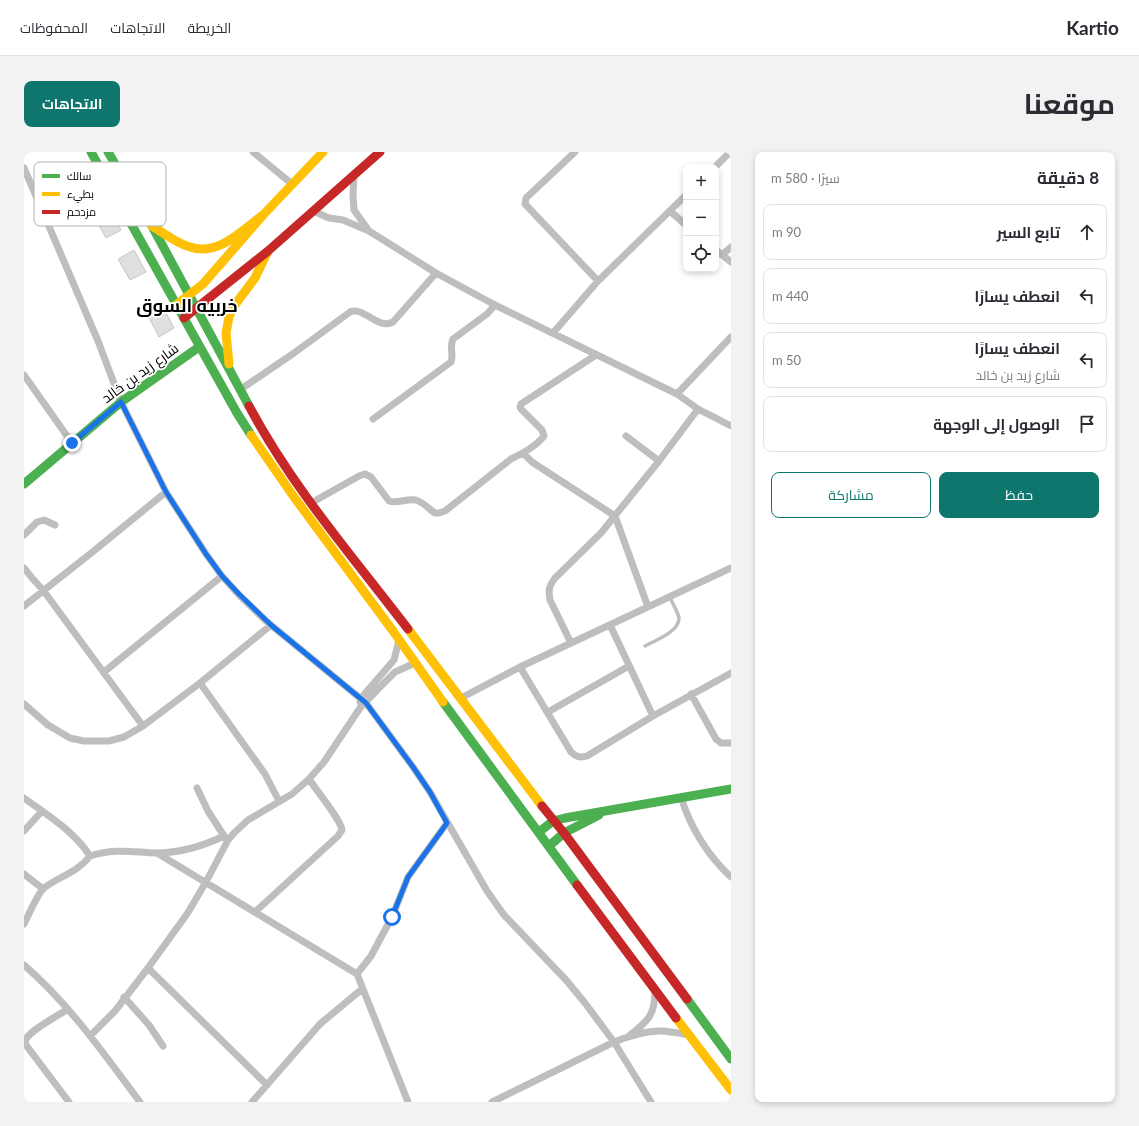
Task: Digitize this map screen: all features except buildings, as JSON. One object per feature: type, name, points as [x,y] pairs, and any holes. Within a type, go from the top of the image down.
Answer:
[{"type":"main road","points":[[91,152],[97,162]]},
{"type":"main road","points":[[108,152],[114,162]]},
{"type":"main road","points":[[176,305],[203,284],[264,214],[324,152]]},
{"type":"main road","points":[[184,318],[268,251],[380,152]]},
{"type":"main road","points":[[152,226],[177,241],[195,249],[205,250],[216,247],[231,238],[264,214]]},
{"type":"main road","points":[[132,226],[199,347],[252,436],[295,498],[549,846],[731,1090]]},
{"type":"main road","points":[[152,226],[229,367],[265,437],[312,503],[553,821],[564,833],[731,1059]]},
{"type":"main road","points":[[229,367],[226,331],[232,311],[239,298],[253,281],[268,251]]},
{"type":"main road","name":"شارع زيد بن خالد","points":[[24,484],[121,402],[199,347]]},
{"type":"main road","points":[[539,832],[553,821],[731,789]]},
{"type":"main road","points":[[549,846],[564,833],[610,810]]},
{"type":"street","points":[[254,152],[292,184]]},
{"type":"street","points":[[575,152],[526,198],[525,204],[598,281]]},
{"type":"street","points":[[718,164],[730,152]]},
{"type":"street","points":[[24,168],[34,191]]},
{"type":"street","points":[[354,175],[354,210],[369,231]]},
{"type":"street","points":[[553,333],[598,281],[683,198]]},
{"type":"street","points":[[313,211],[329,218],[343,220],[369,231],[436,273],[495,305],[677,394],[698,409],[731,426]]},
{"type":"street","points":[[670,211],[683,222]]},
{"type":"street","points":[[49,226],[98,341],[121,402],[166,492],[206,554],[222,576],[271,625],[364,700],[430,792],[495,904],[566,980],[585,1003],[614,1042],[651,1102]]},
{"type":"street","points":[[722,255],[731,247]]},
{"type":"street","points":[[719,252],[731,262]]},
{"type":"street","points":[[241,390],[350,312],[358,312],[383,324],[393,322],[436,273]]},
{"type":"street","points":[[373,419],[451,362],[451,345],[453,339],[487,314],[495,305]]},
{"type":"street","points":[[677,394],[731,337]]},
{"type":"street","points":[[312,503],[365,474],[372,477],[389,501],[393,502],[409,499],[416,500],[432,511],[439,513],[444,511],[511,459],[538,443],[544,436],[542,430],[521,409],[521,404],[596,354]]},
{"type":"street","points":[[24,375],[72,443]]},
{"type":"street","points":[[571,642],[550,600],[548,593],[549,586],[555,578],[601,533],[659,461],[698,409]]},
{"type":"street","points":[[626,436],[659,461]]},
{"type":"street","points":[[523,453],[532,462],[615,516],[648,607]]},
{"type":"street","points":[[24,606],[166,492]]},
{"type":"street","points":[[24,535],[37,522],[44,520],[55,526]]},
{"type":"street","points":[[24,568],[43,590],[143,726]]},
{"type":"street","points":[[461,698],[571,642],[731,568]]},
{"type":"street","points":[[104,672],[222,576]]},
{"type":"street","points":[[25,707],[48,725],[70,738],[84,741],[109,741],[124,737],[143,726],[200,683],[271,625]]},
{"type":"street","points":[[610,625],[653,716]]},
{"type":"street","points":[[24,924],[43,889],[85,862],[90,856],[114,850],[157,853],[203,846],[226,838],[242,824],[292,794],[309,779],[324,762],[364,700],[394,660],[399,639]]},
{"type":"street","points":[[364,700],[391,674],[415,663]]},
{"type":"street","points":[[548,712],[629,666]]},
{"type":"street","points":[[520,667],[571,752],[581,758],[587,756],[691,694],[731,673]]},
{"type":"street","points":[[200,683],[265,774],[279,801]]},
{"type":"street","points":[[691,694],[716,739],[721,743],[731,743]]},
{"type":"street","points":[[255,912],[338,836],[342,830],[342,827],[309,779]]},
{"type":"street","points":[[197,788],[208,811],[226,838]]},
{"type":"street","points":[[681,797],[689,820],[701,840],[715,861],[731,877]]},
{"type":"street","points":[[24,798],[79,841],[90,856]]},
{"type":"street","points":[[24,831],[42,812]]},
{"type":"street","points":[[357,974],[371,956],[392,917],[408,877],[447,823]]},
{"type":"street","points":[[90,1036],[114,1011],[148,968],[187,914],[206,882],[226,838]]},
{"type":"street","points":[[157,853],[357,974],[408,1102]]},
{"type":"street","points":[[24,874],[43,889]]},
{"type":"street","points":[[24,965],[68,1009],[140,1102]]},
{"type":"street","points":[[148,968],[267,1085]]},
{"type":"street","points":[[252,1102],[320,1024],[362,989]]},
{"type":"street","points":[[628,1037],[643,1025],[651,1015],[655,1000],[655,990]]},
{"type":"street","points":[[124,997],[149,1025],[163,1046]]},
{"type":"street","points":[[68,1009],[34,1031],[25,1040],[26,1045],[69,1102]]},
{"type":"street","points":[[492,1102],[614,1042],[628,1037],[647,1032],[662,1031],[691,1035]]},
{"type":"lane","points":[[645,646],[673,630],[677,624],[679,617],[670,597]]},
{"type":"traffic: fast","points":[[91,152],[97,162]]},
{"type":"traffic: fast","points":[[108,152],[114,162]]},
{"type":"traffic: fast","points":[[132,226],[237,413],[251,435]]},
{"type":"traffic: fast","points":[[152,226],[249,406]]},
{"type":"traffic: fast","points":[[24,484],[121,402],[199,347]]},
{"type":"traffic: fast","points":[[443,702],[577,885]]},
{"type":"traffic: fast","points":[[539,832],[553,821],[565,818],[731,789]]},
{"type":"traffic: fast","points":[[549,846],[564,833],[599,815]]},
{"type":"traffic: fast","points":[[687,999],[731,1059]]},
{"type":"traffic: slow","points":[[176,305],[203,284],[264,214],[323,152]]},
{"type":"traffic: slow","points":[[152,226],[190,247],[200,249],[211,248],[230,240],[264,214]]},
{"type":"traffic: slow","points":[[229,364],[226,333],[229,317],[234,306],[255,278],[268,251]]},
{"type":"traffic: slow","points":[[251,435],[294,497],[393,631],[443,702]]},
{"type":"traffic: slow","points":[[408,629],[542,806]]},
{"type":"traffic: slow","points":[[676,1018],[731,1090]]},
{"type":"traffic: jam","points":[[184,318],[268,251],[380,152]]},
{"type":"traffic: jam","points":[[249,406],[284,465],[324,521],[408,629]]},
{"type":"traffic: jam","points":[[542,806],[564,833],[687,999]]},
{"type":"traffic: jam","points":[[577,885],[676,1018]]},
{"type":"district","name":"خربیه السوق","points":[[187,306]]},
{"type":"route","points":[[72,443],[121,402],[166,492],[222,576],[271,625],[366,703],[430,792],[447,823],[408,877],[392,917]]}]
